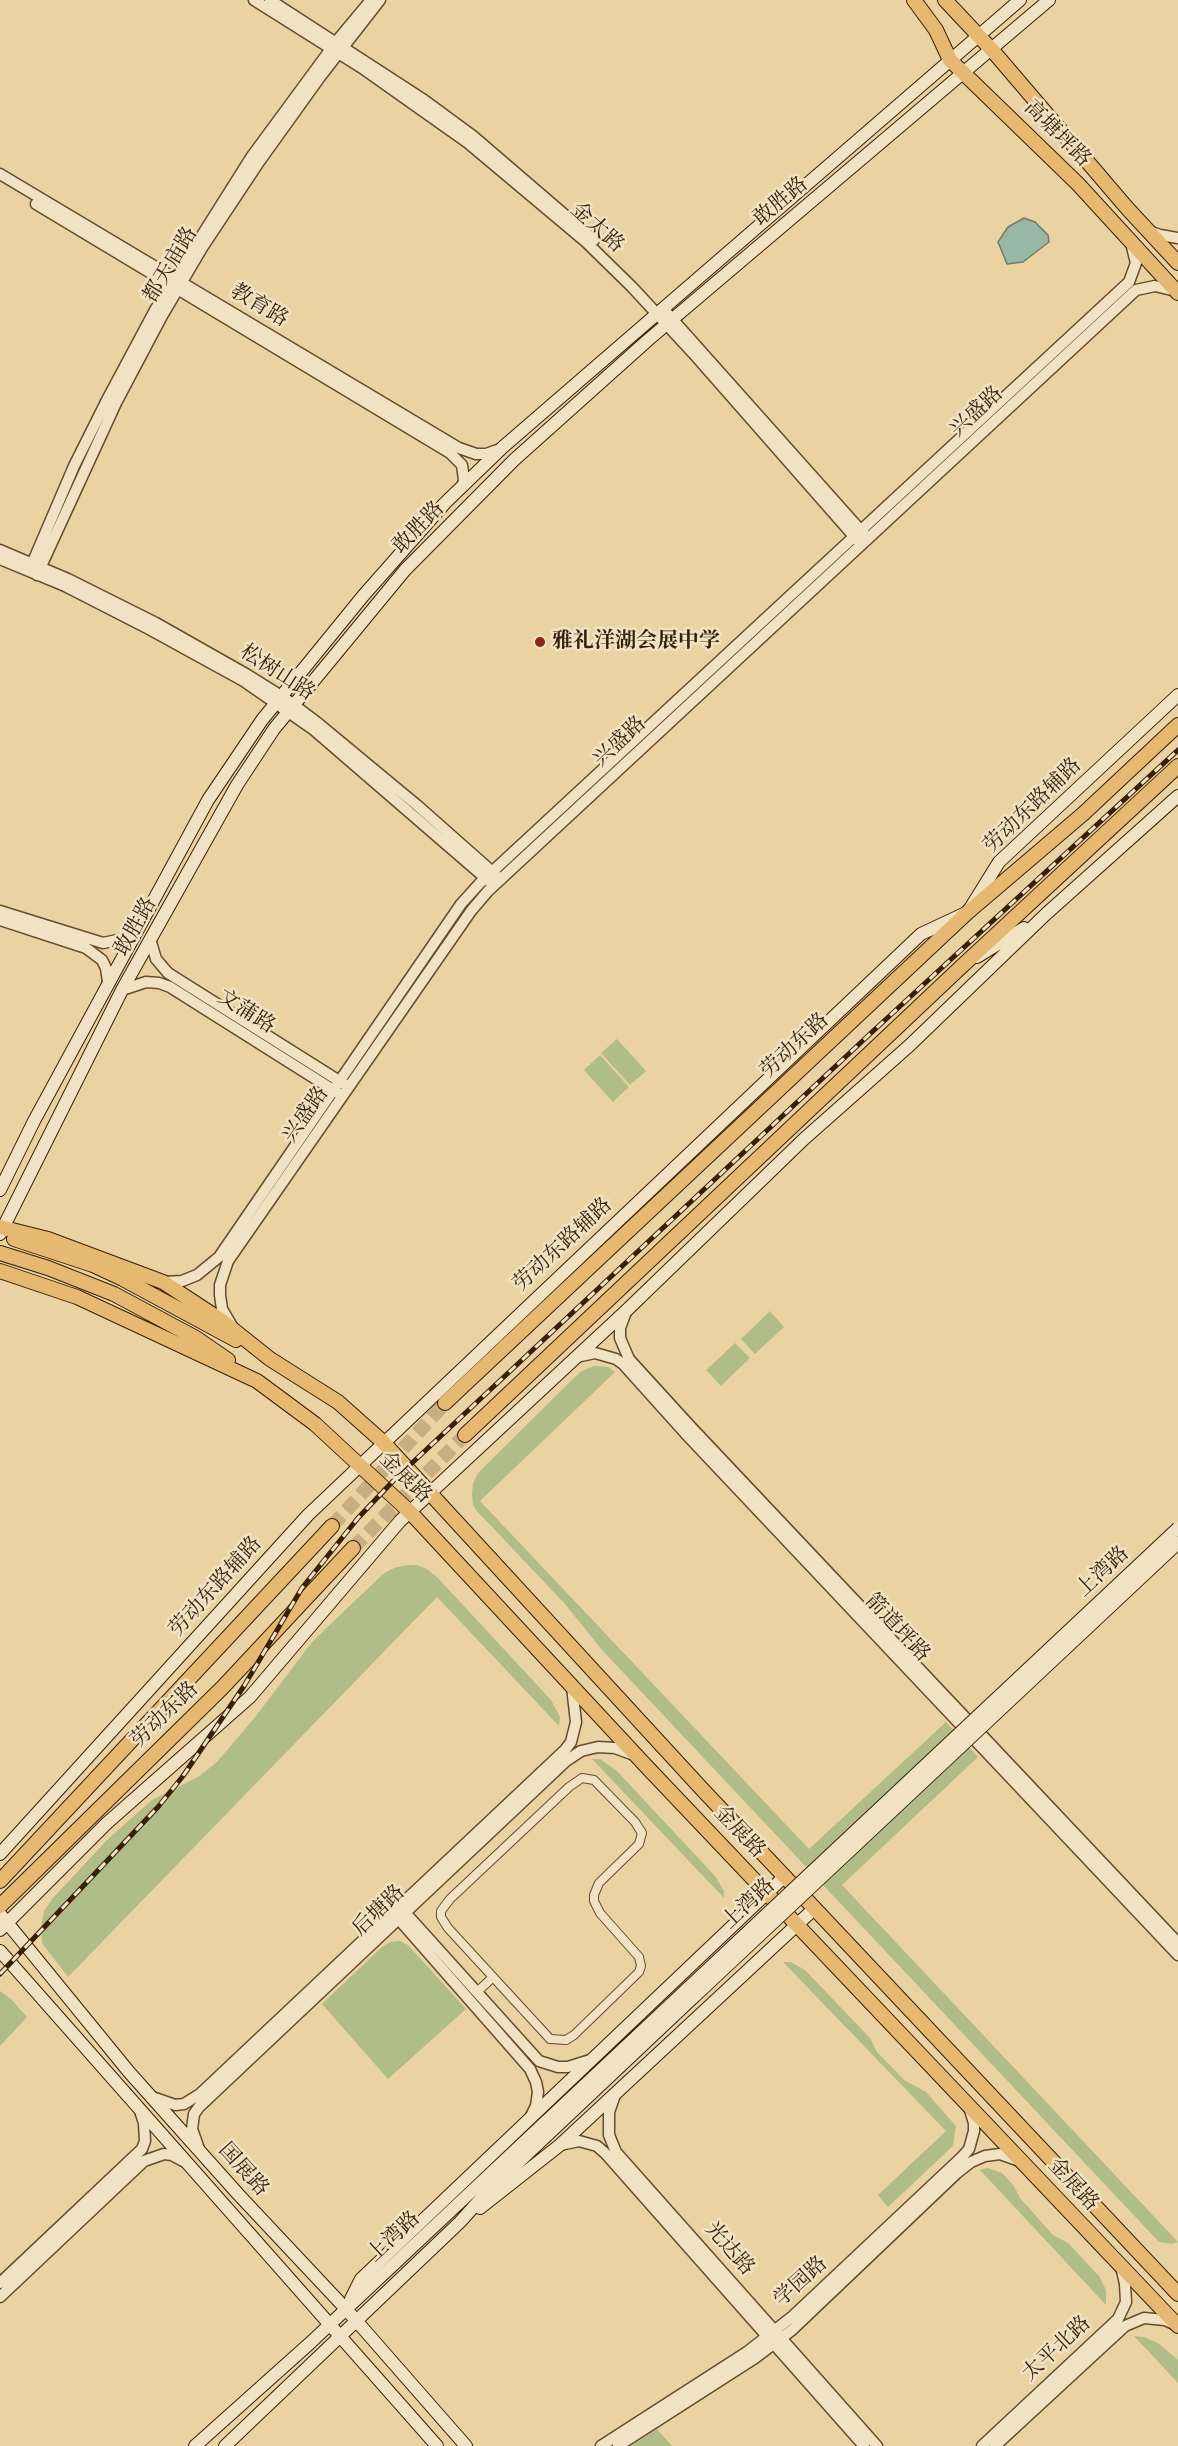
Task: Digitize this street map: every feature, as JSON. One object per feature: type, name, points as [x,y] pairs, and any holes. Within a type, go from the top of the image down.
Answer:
[{"type":"main road","name":"高塘坪路","points":[[914,0],[936,30],[950,60],[1078,184],[1177,292]]},
{"type":"main road","name":"高塘坪路","points":[[945,0],[992,50],[1178,263]]},
{"type":"main road","name":"敢胜路","points":[[0,1190],[108,982],[208,800],[262,720],[363,596],[462,487],[503,447],[1020,0]]},
{"type":"main road","name":"敢胜路","points":[[1,1231],[122,990],[151,942],[237,785],[274,729],[405,570],[514,460],[669,322],[1049,0]]},
{"type":"main road","name":"劳动东路辅路","points":[[0,1854],[308,1515],[921,934],[968,912],[999,862],[1178,695]]},
{"type":"main road","name":"劳动东路","points":[[444,1403],[968,912],[1083,814],[1178,724]]},
{"type":"main road","points":[[465,1435],[961,967],[1178,766]]},
{"type":"main road","points":[[3,1921],[107,1823],[250,1697],[410,1512],[627,1310],[804,1139],[910,1045],[1046,914],[1178,796]]},
{"type":"main road","points":[[961,967],[1046,914]]},
{"type":"main road","name":"金展路","points":[[1,1231],[57,1242],[163,1282],[270,1359]]},
{"type":"main road","name":"金展路","points":[[1,1231],[93,1265],[161,1299],[270,1359],[338,1402],[383,1443],[431,1493],[785,1876],[1178,2294]]},
{"type":"main road","name":"金展路","points":[[0,1253],[48,1268],[114,1294],[196,1338],[315,1424],[360,1464],[410,1512],[1178,2326]]},
{"type":"main road","name":"金展路","points":[[0,1271],[76,1297],[257,1381]]},
{"type":"main road","name":"劳动东路","points":[[0,1881],[332,1526]]},
{"type":"main road","name":"上湾路","points":[[225,2446],[460,2222],[487,2192],[693,1990],[1178,1528]]},
{"type":"main road","name":"上湾路","points":[[195,2446],[1178,1543]]},
{"type":"main road","name":"劳动东路","points":[[0,1906],[223,1687],[353,1548]]},
{"type":"main road","name":"上湾路","points":[[346,2309],[361,2279],[785,1876]]},
{"type":"main road","name":"上湾路","points":[[460,2222],[535,2167],[560,2145],[815,1908]]},
{"type":"main road","name":"国展路","points":[[3,1921],[150,2096],[346,2309],[466,2446]]},
{"type":"main road","name":"国展路","points":[[0,1952],[437,2446]]},
{"type":"street","name":"金太路","points":[[254,0],[424,100],[473,136],[590,237],[669,322],[861,538]]},
{"type":"street","name":"金太路","points":[[270,0],[337,48]]},
{"type":"street","name":"都天庙路","points":[[35,569],[176,284],[371,0]]},
{"type":"street","name":"都天庙路","points":[[337,48],[381,0]]},
{"type":"street","name":"教育路","points":[[0,174],[450,453],[462,465],[464,480],[462,487]]},
{"type":"street","name":"教育路","points":[[0,182],[468,453],[486,454],[503,447]]},
{"type":"street","points":[[1147,230],[1178,238]]},
{"type":"street","name":"兴盛路","points":[[163,1282],[182,1281],[197,1275],[219,1257],[471,911],[497,883],[1129,282],[1136,263],[1131,243]]},
{"type":"street","name":"兴盛路","points":[[235,1332],[226,1318],[220,1295],[220,1285],[228,1261],[461,904],[488,875],[1136,290],[1155,286],[1177,292]]},
{"type":"street","name":"松树山路","points":[[0,550],[35,569],[156,623],[246,674],[291,708],[314,730],[497,883]]},
{"type":"street","name":"松树山路","points":[[0,559],[35,569]]},
{"type":"street","points":[[0,911],[103,943],[122,939],[136,931]]},
{"type":"street","points":[[0,920],[86,948],[102,960],[108,982]]},
{"type":"street","name":"文蒲路","points":[[151,942],[156,959],[168,973],[341,1089]]},
{"type":"street","name":"文蒲路","points":[[122,990],[146,982],[170,987],[341,1089]]},
{"type":"street","name":"箭道坪路","points":[[627,1310],[620,1328],[620,1338],[629,1359],[1178,1943]]},
{"type":"street","name":"箭道坪路","points":[[576,1357],[595,1353],[616,1359],[623,1364],[1178,1954]]},
{"type":"street","name":"后塘路","points":[[203,2155],[192,2129],[194,2114],[565,1750],[571,1742],[576,1722],[572,1686]]},
{"type":"street","name":"后塘路","points":[[150,2096],[175,2105],[193,2100],[573,1755],[590,1747],[598,1747],[625,1750],[639,1757]]},
{"type":"street","points":[[582,1778],[594,1780],[635,1822],[642,1833],[639,1844],[599,1883],[594,1895],[596,1907],[639,1957],[641,1966],[639,1972],[574,2036],[557,2041],[544,2033],[493,1977],[448,1928],[441,1917],[441,1911],[450,1899],[569,1787],[582,1778]]},
{"type":"street","points":[[399,1913],[477,1992],[539,2061],[558,2067],[568,2067],[592,2059]]},
{"type":"street","points":[[399,1913],[530,2069],[538,2092],[536,2106],[529,2120]]},
{"type":"street","points":[[477,1992],[493,1977]]},
{"type":"street","name":"光达路","points":[[615,2093],[608,2120],[609,2135],[616,2152],[864,2446]]},
{"type":"street","name":"学园路","points":[[601,2446],[775,2338],[969,2149],[974,2123],[968,2104]]},
{"type":"street","points":[[0,2283],[142,2149],[145,2141],[144,2123],[138,2108]]},
{"type":"street","name":"光达路","points":[[560,2145],[579,2141],[597,2146],[606,2153],[877,2446]]},
{"type":"street","name":"学园路","points":[[618,2446],[775,2338],[965,2167],[978,2158],[993,2154],[1007,2155],[1025,2165]]},
{"type":"street","points":[[0,2297],[144,2160],[157,2155],[172,2155],[190,2166]]},
{"type":"street","name":"太平北路","points":[[982,2446],[1118,2319],[1126,2302],[1121,2266]]},
{"type":"street","name":"太平北路","points":[[995,2446],[1125,2326],[1144,2318],[1165,2320],[1178,2326]]},
{"type":"green space","points":[[617,1039],[646,1071],[630,1085],[601,1053]]},
{"type":"green space","points":[[600,1055],[629,1087],[613,1102],[584,1070]]},
{"type":"green space","points":[[770,1311],[784,1327],[755,1354],[741,1339]]},
{"type":"green space","points":[[735,1343],[750,1358],[721,1386],[706,1370]]},
{"type":"green space","points":[[594,1366],[608,1367],[615,1372],[480,1501],[809,1849],[946,1722],[978,1757],[842,1885],[1178,2242],[1172,2244],[1159,2242],[603,1651],[565,1604],[476,1510],[472,1494],[473,1483],[478,1473],[580,1372]]},
{"type":"green space","points":[[417,1565],[427,1569],[437,1577],[551,1700],[560,1717],[559,1726],[437,1597],[68,1977],[42,1943],[41,1927],[44,1911],[53,1898],[107,1840],[152,1800],[198,1777],[217,1762],[256,1716],[312,1642],[383,1574],[394,1568]]},
{"type":"green space","points":[[592,1759],[600,1759],[616,1770],[715,1876],[724,1891],[724,1898]]},
{"type":"green space","points":[[400,1941],[408,1945],[466,2009],[388,2079],[322,2004],[382,1947],[390,1942]]},
{"type":"green space","points":[[783,1962],[791,1962],[805,1970],[870,2038],[877,2052],[904,2080],[926,2092],[956,2126],[953,2146],[888,2207],[878,2195],[946,2131]]},
{"type":"green space","points":[[0,1991],[11,1999],[27,2017],[0,2046]]},
{"type":"green space","points":[[988,2168],[1002,2173],[1014,2186],[1020,2198],[1053,2235],[1068,2243],[1099,2276],[1106,2290],[1106,2305],[980,2170]]},
{"type":"green space","points":[[1134,2336],[1144,2337],[1158,2343],[1178,2360],[1178,2383]]},
{"type":"green space","points":[[657,2429],[672,2446],[631,2446]]},
{"type":"shaded area","points":[[1024,218],[1035,222],[1048,235],[1049,242],[1023,262],[1007,264],[998,242],[1008,227]]},
{"type":"tunnel","points":[[332,1526],[445,1403]]},
{"type":"tunnel","points":[[353,1548],[465,1435]]},
{"type":"railway","points":[[0,1974],[158,1807],[183,1776],[244,1686],[302,1588],[358,1518],[396,1478],[871,1033],[1178,750]]},
{"type":"place","name":"雅礼洋湖会展中学","points":[[540,642]]}]
